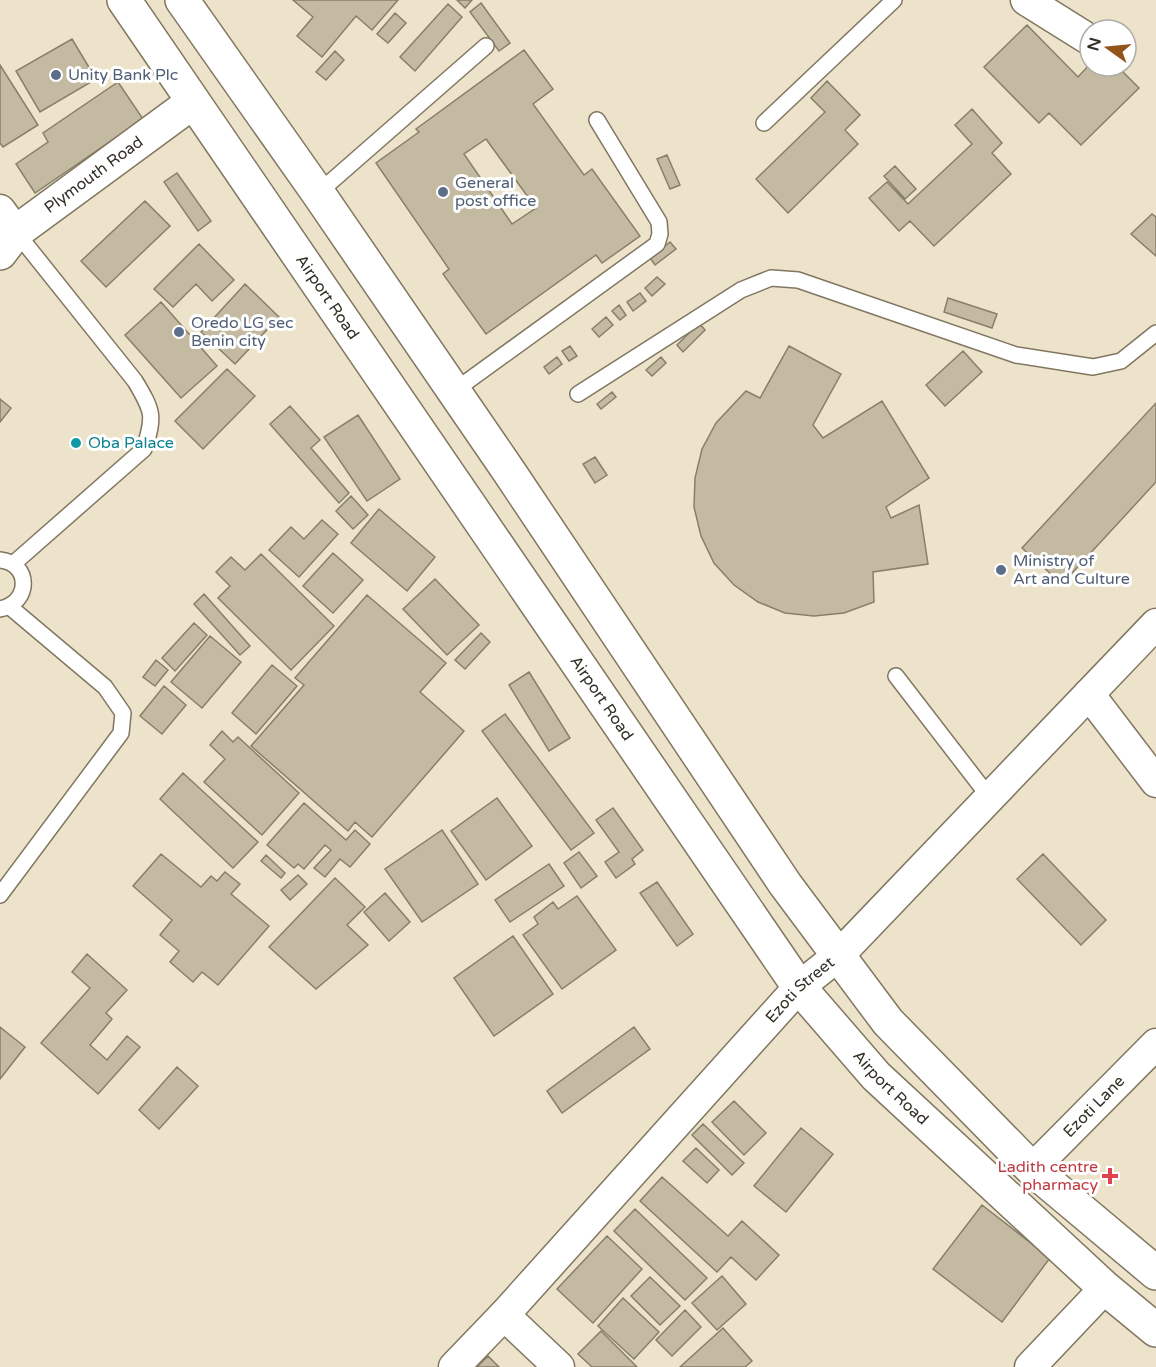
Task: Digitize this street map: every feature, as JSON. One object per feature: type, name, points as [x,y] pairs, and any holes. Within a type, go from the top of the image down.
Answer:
[{"type":"main road","name":"Airport Road","points":[[124,0],[800,987],[876,1076],[1105,1288],[1156,1330]]},
{"type":"main road","points":[[182,0],[454,391],[779,874],[888,1022],[1032,1169],[1156,1273]]},
{"type":"main road","name":"Plymouth Road","points":[[5,232],[193,102]]},
{"type":"street","points":[[1026,0],[1078,32]]},
{"type":"street","name":"Ezoti Street","points":[[454,1367],[504,1316],[800,987],[839,956],[1156,624]]},
{"type":"street","points":[[1089,694],[1156,782]]},
{"type":"street","name":"Ezoti Lane","points":[[1032,1169],[1156,1044]]},
{"type":"street","points":[[1030,1367],[1105,1288]]},
{"type":"street","points":[[504,1316],[559,1367]]},
{"type":"lane","points":[[764,123],[894,0]]},
{"type":"lane","points":[[318,193],[486,46]]},
{"type":"lane","points":[[454,391],[657,244],[660,234],[659,222],[597,120]]},
{"type":"lane","points":[[0,895],[121,734],[123,712],[105,687],[5,608],[20,598],[24,587],[22,574],[7,562],[144,448],[152,426],[149,404],[135,381],[5,232]]},
{"type":"lane","points":[[578,394],[741,290],[771,278],[798,280],[1016,355],[1093,367],[1121,361],[1156,333]]},
{"type":"lane","points":[[896,676],[990,798]]},
{"type":"building","points":[[293,0],[398,0],[372,30],[356,16],[322,57],[297,36],[313,17]]},
{"type":"building","points":[[457,0],[472,0],[465,8]]},
{"type":"building","points":[[481,3],[510,43],[499,51],[470,12]]},
{"type":"building","points":[[448,4],[462,17],[415,71],[400,57]]},
{"type":"building","points":[[395,13],[406,23],[388,43],[377,34]]},
{"type":"building","points":[[1027,25],[1078,78],[1129,78],[1139,88],[1081,145],[1049,113],[1039,123],[984,67]]},
{"type":"building","name":"Unity Bank Plc","points":[[72,39],[96,79],[40,112],[16,71]]},
{"type":"building","name":"General post office","points":[[524,50],[553,89],[533,104],[584,175],[592,169],[640,236],[602,263],[596,255],[486,334],[443,274],[449,269],[376,163],[419,132],[416,129]],"holes":[[[486,139],[536,208],[512,224],[464,154]]]},
{"type":"building","points":[[335,51],[344,60],[326,80],[316,72]]},
{"type":"building","points":[[0,65],[38,125],[3,147],[0,143]]},
{"type":"building","points":[[827,81],[860,115],[845,130],[858,144],[788,213],[756,179],[825,112],[811,98]]},
{"type":"building","points":[[118,82],[143,119],[35,193],[16,164],[48,142],[43,133]]},
{"type":"building","points":[[972,109],[1002,143],[992,153],[1011,174],[934,246],[910,221],[899,231],[869,198],[887,182],[908,204],[972,144],[955,125]]},
{"type":"building","points":[[667,155],[680,185],[670,189],[657,159]]},
{"type":"building","points":[[895,166],[916,189],[905,199],[884,176]]},
{"type":"building","points":[[177,173],[211,221],[198,231],[164,182]]},
{"type":"building","points":[[145,201],[170,226],[106,287],[81,261]]},
{"type":"building","points":[[1152,214],[1156,217],[1156,256],[1131,234]]},
{"type":"building","points":[[670,242],[676,249],[655,265],[650,258]]},
{"type":"building","points":[[199,244],[234,280],[212,301],[196,284],[173,307],[154,289]]},
{"type":"building","points":[[657,277],[665,284],[652,296],[645,288]]},
{"type":"building","points":[[245,284],[279,317],[235,364],[201,332]]},
{"type":"building","points":[[640,293],[646,301],[633,311],[627,302]]},
{"type":"building","points":[[948,298],[997,314],[992,328],[944,312]]},
{"type":"building","points":[[161,302],[217,366],[181,398],[125,335]]},
{"type":"building","points":[[619,305],[626,315],[620,320],[612,311]]},
{"type":"building","points":[[606,317],[613,325],[599,337],[592,329]]},
{"type":"building","points":[[699,323],[705,330],[683,352],[677,345]]},
{"type":"building","points":[[570,346],[577,356],[569,361],[562,351]]},
{"type":"building","points":[[789,346],[841,374],[813,425],[823,438],[882,401],[929,478],[886,507],[891,518],[919,505],[928,564],[873,572],[874,602],[844,613],[814,616],[785,613],[758,602],[734,585],[714,563],[701,536],[694,507],[695,478],[702,449],[716,423],[746,391],[760,398]]},
{"type":"building","points":[[963,351],[982,372],[945,406],[926,385]]},
{"type":"building","points":[[557,357],[562,364],[549,374],[544,367]]},
{"type":"building","points":[[661,357],[666,363],[652,376],[646,370]]},
{"type":"building","points":[[227,369],[255,396],[203,449],[175,421]]},
{"type":"building","points":[[612,392],[616,397],[601,409],[597,404]]},
{"type":"building","points":[[0,399],[11,408],[0,422]]},
{"type":"building","points":[[1156,403],[1156,482],[1062,584],[1022,548]]},
{"type":"building","points":[[290,406],[320,440],[311,448],[349,493],[339,503],[270,424]]},
{"type":"building","points":[[358,415],[400,479],[367,501],[324,437]]},
{"type":"building","points":[[595,457],[607,475],[595,483],[583,464]]},
{"type":"building","points":[[351,496],[368,515],[353,529],[336,511]]},
{"type":"building","points":[[379,509],[435,557],[407,591],[351,543]]},
{"type":"building","points":[[322,520],[338,534],[299,577],[269,550],[291,527],[304,539]]},
{"type":"building","points":[[333,553],[363,580],[333,613],[303,586]]},
{"type":"building","points":[[261,554],[334,626],[291,670],[218,598],[230,586],[216,572],[231,557],[245,570]]},
{"type":"building","points":[[435,579],[479,625],[447,655],[403,609]]},
{"type":"building","points":[[204,594],[250,646],[240,655],[194,604]]},
{"type":"building","points":[[367,595],[446,663],[420,692],[464,731],[372,837],[355,822],[348,831],[251,746],[304,685],[295,678]]},
{"type":"building","points":[[194,623],[207,635],[175,671],[162,658]]},
{"type":"building","points":[[481,633],[490,642],[465,669],[455,660]]},
{"type":"building","points":[[210,636],[241,662],[202,708],[171,682]]},
{"type":"building","points":[[156,660],[168,670],[155,686],[143,677]]},
{"type":"building","points":[[272,665],[297,686],[256,734],[232,713]]},
{"type":"building","points":[[529,672],[570,738],[549,751],[509,685]]},
{"type":"building","points":[[164,686],[186,705],[162,734],[140,716]]},
{"type":"building","points":[[505,714],[594,833],[571,850],[482,731]]},
{"type":"building","points":[[222,731],[233,742],[238,737],[299,793],[262,835],[204,782],[225,759],[210,745]]},
{"type":"building","points":[[183,773],[258,842],[233,868],[160,799]]},
{"type":"building","points":[[497,798],[532,846],[486,880],[451,831]]},
{"type":"building","points":[[304,803],[346,840],[355,830],[370,844],[350,867],[340,859],[325,877],[314,868],[331,850],[325,845],[304,869],[298,864],[294,868],[267,845]]},
{"type":"building","points":[[613,808],[643,850],[632,859],[635,864],[616,878],[605,862],[619,852],[596,820]]},
{"type":"building","points":[[442,830],[478,884],[422,922],[385,869]]},
{"type":"building","points":[[579,852],[597,876],[581,888],[564,863]]},
{"type":"building","points":[[161,854],[201,887],[211,876],[217,881],[225,872],[240,884],[231,894],[269,926],[218,985],[202,972],[193,982],[170,962],[179,951],[160,935],[172,920],[133,886]]},
{"type":"building","points":[[1043,854],[1106,920],[1081,945],[1017,879]]},
{"type":"building","points":[[266,855],[285,873],[281,878],[261,861]]},
{"type":"building","points":[[549,864],[564,886],[510,922],[495,900]]},
{"type":"building","points":[[298,875],[307,884],[290,900],[281,890]]},
{"type":"building","points":[[335,878],[365,907],[347,925],[368,945],[316,989],[269,947]]},
{"type":"building","points":[[657,882],[693,934],[677,946],[640,893]]},
{"type":"building","points":[[385,893],[410,922],[389,941],[364,912]]},
{"type":"building","points":[[577,896],[616,950],[562,989],[523,935],[538,924],[534,917],[553,902],[558,909]]},
{"type":"building","points":[[513,936],[553,994],[494,1036],[454,978]]},
{"type":"building","points":[[87,954],[127,990],[106,1013],[112,1019],[90,1045],[107,1060],[127,1036],[140,1047],[98,1094],[41,1043],[90,988],[72,972]]},
{"type":"building","points":[[0,1027],[25,1047],[0,1079]]},
{"type":"building","points":[[634,1027],[650,1049],[562,1113],[547,1091]]},
{"type":"building","points":[[177,1067],[198,1086],[159,1129],[139,1110]]},
{"type":"building","points":[[734,1101],[766,1133],[744,1155],[712,1122]]},
{"type":"building","points":[[703,1124],[744,1163],[732,1175],[692,1135]]},
{"type":"building","points":[[801,1128],[833,1154],[786,1212],[754,1186]]},
{"type":"building","points":[[696,1148],[719,1170],[707,1183],[683,1161]]},
{"type":"building","points":[[662,1177],[728,1236],[742,1221],[779,1255],[756,1280],[731,1257],[717,1272],[640,1201]]},
{"type":"building","points":[[982,1205],[1050,1258],[1002,1322],[933,1269]]},
{"type":"building","points":[[635,1209],[707,1278],[685,1300],[614,1231]]},
{"type":"building","points":[[607,1236],[642,1269],[593,1323],[557,1289]]},
{"type":"building","points":[[722,1276],[746,1304],[717,1330],[692,1303]]},
{"type":"building","points":[[650,1277],[680,1306],[660,1325],[631,1296]]},
{"type":"building","points":[[623,1298],[659,1332],[634,1359],[598,1326]]},
{"type":"building","points":[[685,1310],[701,1327],[672,1356],[656,1340]]},
{"type":"building","points":[[723,1328],[752,1361],[745,1367],[680,1367]]},
{"type":"building","points":[[601,1331],[637,1367],[592,1367],[578,1354]]},
{"type":"building","points":[[488,1356],[499,1367],[477,1367]]},
{"type":"place","name":"Unity Bank Plc","points":[[56,75]]},
{"type":"place","name":"General post office","points":[[443,192]]},
{"type":"place","name":"Oredo LG sec Benin city","points":[[179,332]]},
{"type":"place","name":"Oba Palace","points":[[76,443]]},
{"type":"place","name":"Ministry of Art and Culture","points":[[1001,570]]},
{"type":"place","name":"Ladith centre pharmacy","points":[[1110,1176]]}]
